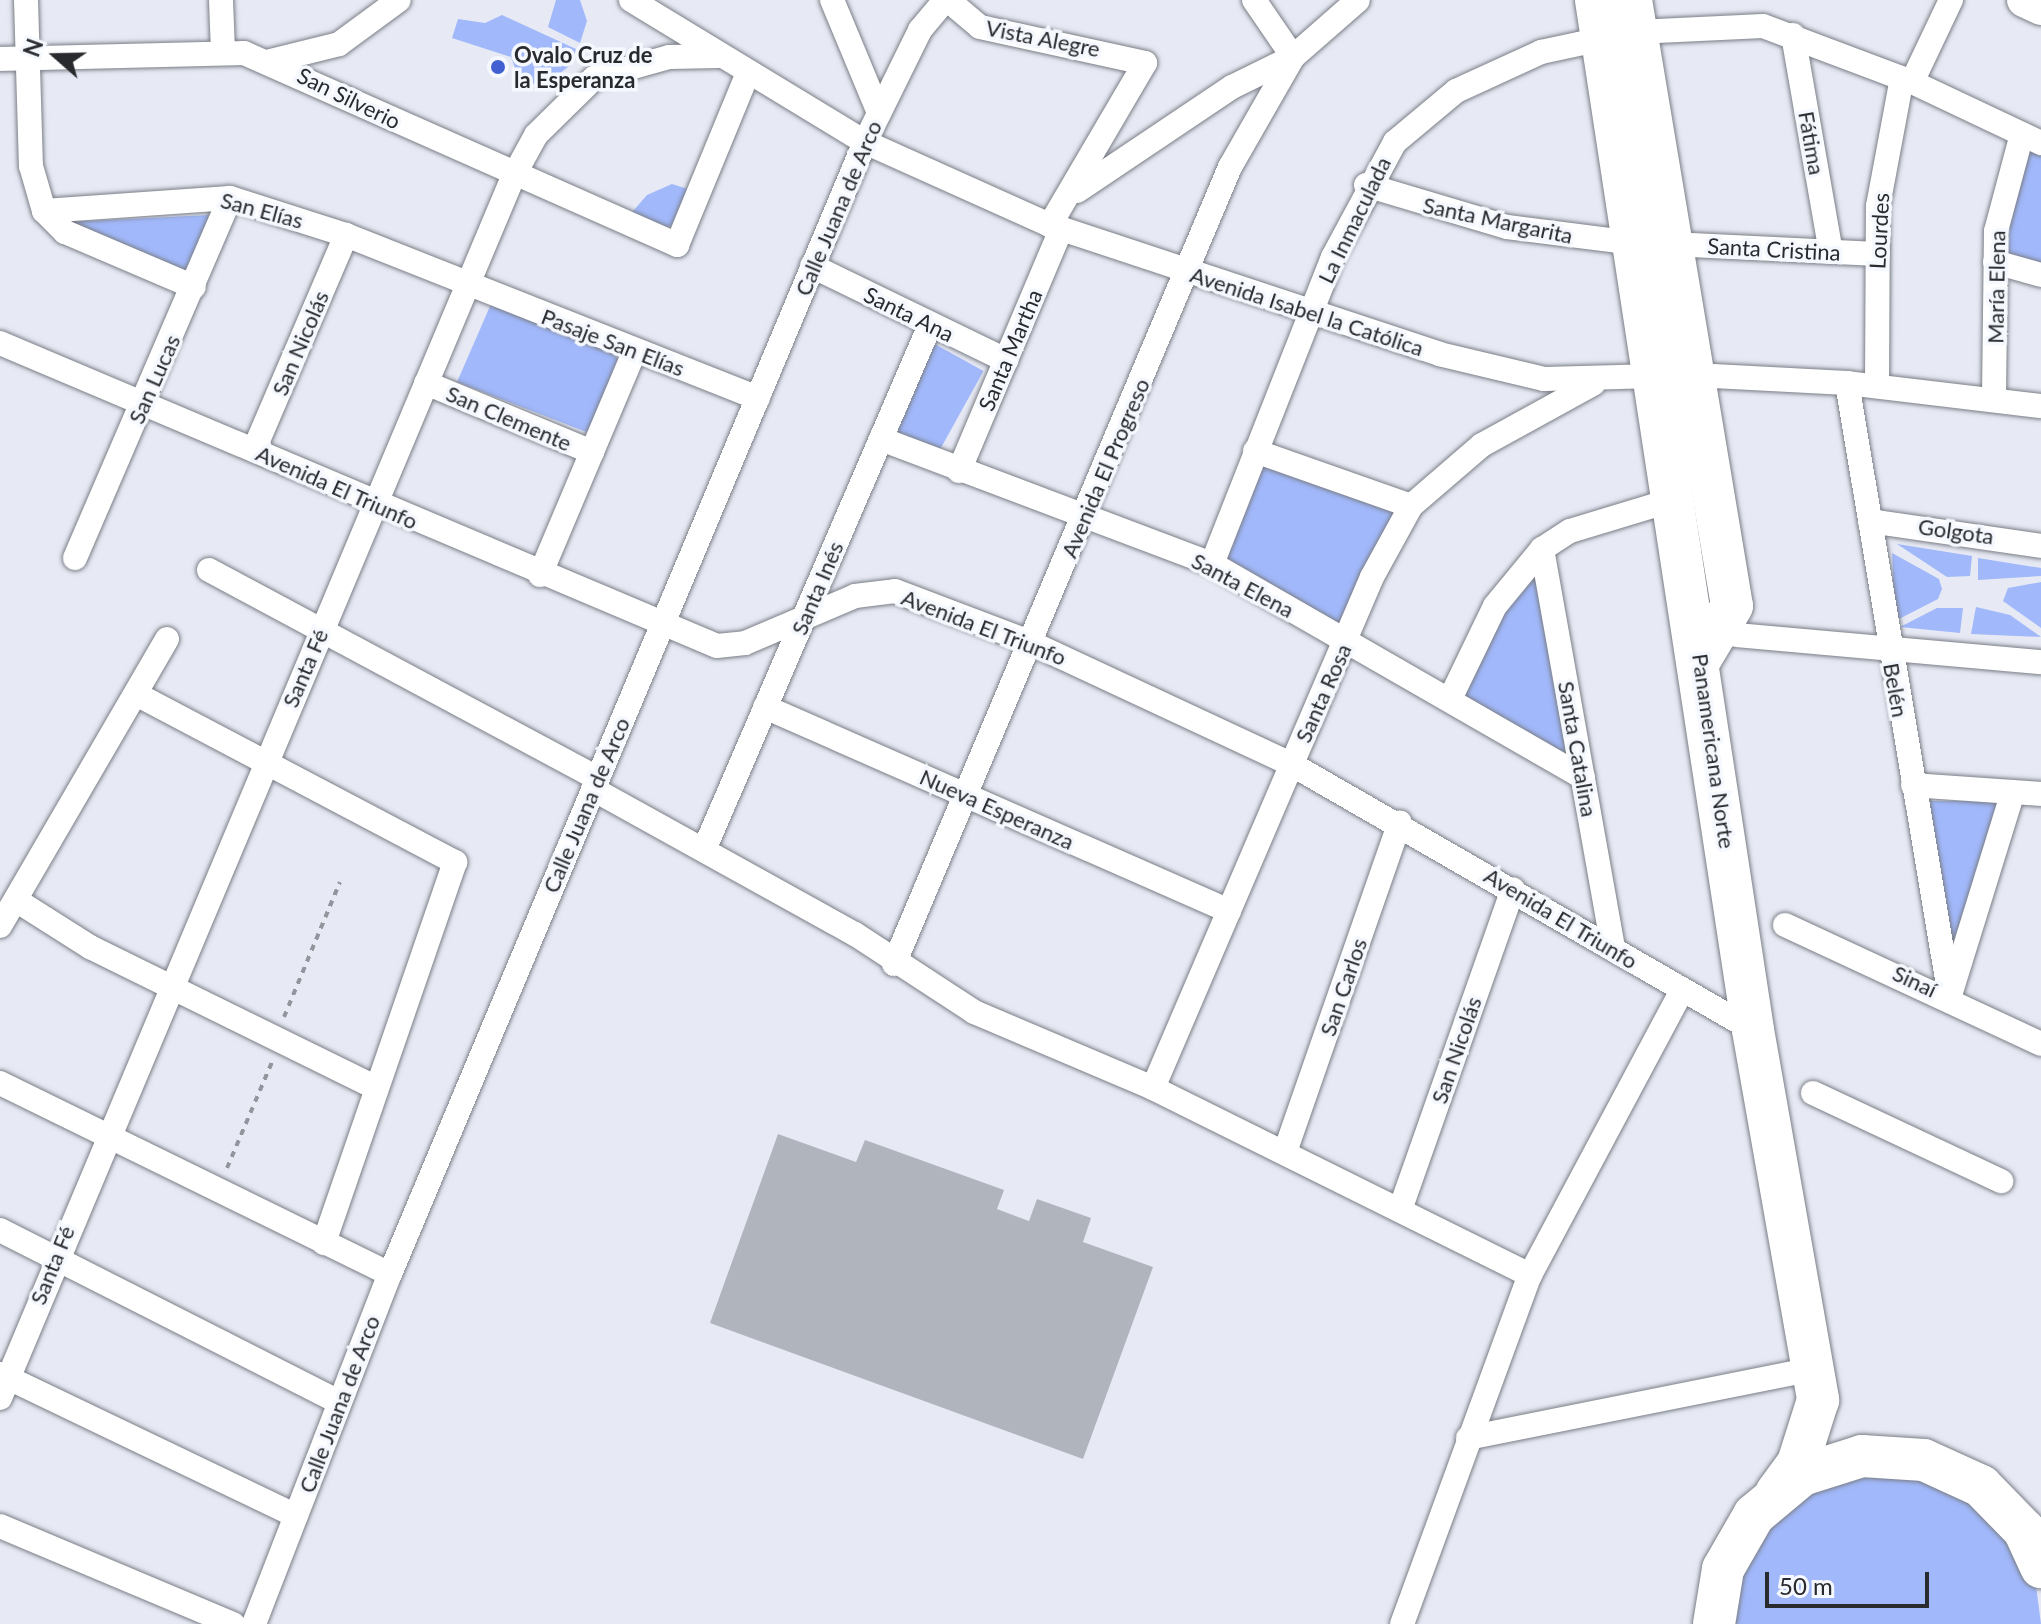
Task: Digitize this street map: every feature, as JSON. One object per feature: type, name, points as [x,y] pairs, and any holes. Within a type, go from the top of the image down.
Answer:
[{"type":"highway","name":"Panamericana Norte","points":[[1616,18],[1674,375],[1734,621]]},
{"type":"highway","name":"Panamericana Norte","points":[[1674,375],[1672,500],[1701,658],[1753,1030],[1818,1400],[1811,1431],[1776,1493]]},
{"type":"highway","points":[[1701,658],[1734,621]]},
{"type":"highway","points":[[1714,1624],[1736,1541],[1776,1493],[1846,1459],[1924,1460],[1981,1486],[2004,1506],[2041,1567]]},
{"type":"street","points":[[26,0],[31,166],[44,211],[65,232],[194,287]]},
{"type":"street","points":[[221,0],[223,51]]},
{"type":"street","points":[[271,61],[339,44],[399,0]]},
{"type":"street","name":"Avenida Isabel la Católica","points":[[631,0],[865,142],[1056,227],[1310,314],[1495,369],[1595,383],[1674,375],[1877,385],[1994,396],[2041,406]]},
{"type":"street","points":[[832,0],[879,113]]},
{"type":"street","name":"Calle Juana de Arco","points":[[254,1624],[390,1274],[812,266],[865,142],[920,30],[947,0]]},
{"type":"street","name":"Vista Alegre","points":[[947,0],[980,27],[1145,63]]},
{"type":"street","points":[[1071,194],[1232,87],[1293,57],[1254,0]]},
{"type":"street","name":"Avenida El Progreso","points":[[894,964],[1230,167],[1293,57],[1358,0]]},
{"type":"street","name":"Lourdes","points":[[1877,385],[1876,254],[1907,80],[1951,0]]},
{"type":"street","name":"La Inmaculada","points":[[1212,564],[1310,314],[1366,185],[1395,142],[1456,91],[1616,18],[1732,22],[1793,35],[1907,80],[2032,138]]},
{"type":"street","name":"Fátima","points":[[1793,35],[1831,252]]},
{"type":"street","name":"San Silverio","points":[[0,59],[223,51],[271,61],[513,177],[677,245],[748,73]]},
{"type":"street","name":"Santa Fé","points":[[3,1383],[513,177],[536,135],[594,78],[669,57],[719,56]]},
{"type":"street","name":"Santa Martha","points":[[959,471],[1071,194],[1145,63]]},
{"type":"street","name":"María Elena","points":[[1994,396],[1995,262],[2001,201],[2032,138]]},
{"type":"street","name":"Santa Margarita","points":[[1366,185],[1507,227],[1652,244]]},
{"type":"street","name":"San Elías","points":[[44,211],[230,198],[346,235],[469,286]]},
{"type":"street","name":"San Lucas","points":[[75,558],[230,198]]},
{"type":"street","name":"San Nicolás","points":[[254,450],[346,235]]},
{"type":"street","name":"Santa Cristina","points":[[1652,244],[1876,254]]},
{"type":"street","points":[[1995,262],[2041,275]]},
{"type":"street","name":"Santa Ana","points":[[812,266],[1006,360]]},
{"type":"street","name":"Pasaje San Elías","points":[[469,286],[758,398]]},
{"type":"street","name":"Santa Inés","points":[[704,850],[930,325]]},
{"type":"street","name":"Avenida El Triunfo","points":[[0,343],[254,450],[374,505],[662,626],[717,646],[745,643],[806,613],[895,591],[1029,642],[1291,764],[1400,822],[1753,1030]]},
{"type":"street","points":[[540,575],[635,350]]},
{"type":"street","name":"San Clemente","points":[[426,383],[592,452]]},
{"type":"street","name":"Santa Rosa","points":[[1153,1088],[1345,641],[1411,506],[1482,445],[1595,383]]},
{"type":"street","name":"Belén","points":[[1847,383],[1888,649],[1950,997]]},
{"type":"street","name":"Santa Elena","points":[[881,439],[1084,519],[1212,564],[1583,777]]},
{"type":"street","points":[[1255,451],[1411,506]]},
{"type":"street","points":[[1450,699],[1495,606],[1542,549],[1570,531],[1672,500]]},
{"type":"street","name":"Golgota","points":[[1870,521],[2041,546]]},
{"type":"street","name":"Santa Catalina","points":[[1542,549],[1613,949]]},
{"type":"street","points":[[209,570],[595,784],[974,1012],[1153,1088],[1530,1275]]},
{"type":"street","points":[[1734,621],[1888,649],[2041,662]]},
{"type":"street","points":[[0,926],[167,639]]},
{"type":"street","points":[[136,694],[263,766],[455,862],[372,1086],[324,1243]]},
{"type":"street","name":"Nueva Esperanza","points":[[765,707],[1229,911]]},
{"type":"street","points":[[1913,785],[2041,794]]},
{"type":"street","points":[[1950,997],[2013,792]]},
{"type":"street","name":"San Carlos","points":[[1285,1152],[1400,822]]},
{"type":"street","name":"San Nicolás","points":[[1400,1210],[1513,889]]},
{"type":"street","points":[[16,900],[170,986],[372,1086]]},
{"type":"street","name":"Sinaí","points":[[1785,925],[1950,997],[2041,1044]]},
{"type":"street","points":[[1402,1624],[1530,1275],[1682,990]]},
{"type":"street","points":[[0,1083],[104,1140],[390,1274]]},
{"type":"street","points":[[1813,1093],[2001,1181]]},
{"type":"street","points":[[0,1230],[339,1402]]},
{"type":"street","points":[[1468,1438],[1812,1369]]},
{"type":"street","points":[[3,1383],[296,1516]]},
{"type":"street","points":[[0,1526],[233,1624]]},
{"type":"path","points":[[217,1193],[340,882]]},
{"type":"shaded area","points":[[556,0],[580,0],[587,21],[580,43],[548,27]]},
{"type":"shaded area","points":[[502,15],[576,49],[573,63],[550,81],[531,84],[518,76],[511,57],[452,38],[458,19],[485,23]]},
{"type":"shaded area","points":[[2027,144],[2041,151],[2041,266],[2003,258],[2009,200]]},
{"type":"shaded area","points":[[672,184],[691,190],[675,224],[664,228],[626,219],[647,195]]},
{"type":"shaded area","points":[[210,215],[189,275],[66,222]]},
{"type":"shaded area","points":[[491,304],[612,352],[618,360],[589,433],[457,382]]},
{"type":"shaded area","points":[[931,342],[983,371],[934,461],[881,432]]},
{"type":"shaded area","points":[[1260,460],[1400,507],[1338,629],[1219,565]]},
{"type":"shaded area","points":[[1897,544],[1972,556],[1970,576],[1947,577]]},
{"type":"shaded area","points":[[1892,553],[1939,579],[1942,589],[1938,599],[1895,621]]},
{"type":"shaded area","points":[[1978,558],[2041,568],[2041,576],[1978,580]]},
{"type":"shaded area","points":[[1537,575],[1573,761],[1464,697],[1497,620]]},
{"type":"shaded area","points":[[2041,582],[2041,628],[2003,601],[2008,588]]},
{"type":"shaded area","points":[[1976,607],[2010,615],[2041,637],[1971,634]]},
{"type":"shaded area","points":[[1937,608],[1963,608],[1960,633],[1900,627]]},
{"type":"shaded area","points":[[1927,801],[2002,801],[1950,960]]},
{"type":"shaded area","points":[[1840,1470],[1960,1484],[2035,1578],[2041,1624],[1723,1624],[1744,1544]]},
{"type":"building","points":[[778,1134],[856,1162],[865,1140],[1004,1190],[997,1209],[1029,1221],[1037,1199],[1091,1218],[1083,1242],[1153,1267],[1083,1459],[710,1323]]},
{"type":"place","name":"Ovalo Cruz de la Esperanza","points":[[498,67]]}]
